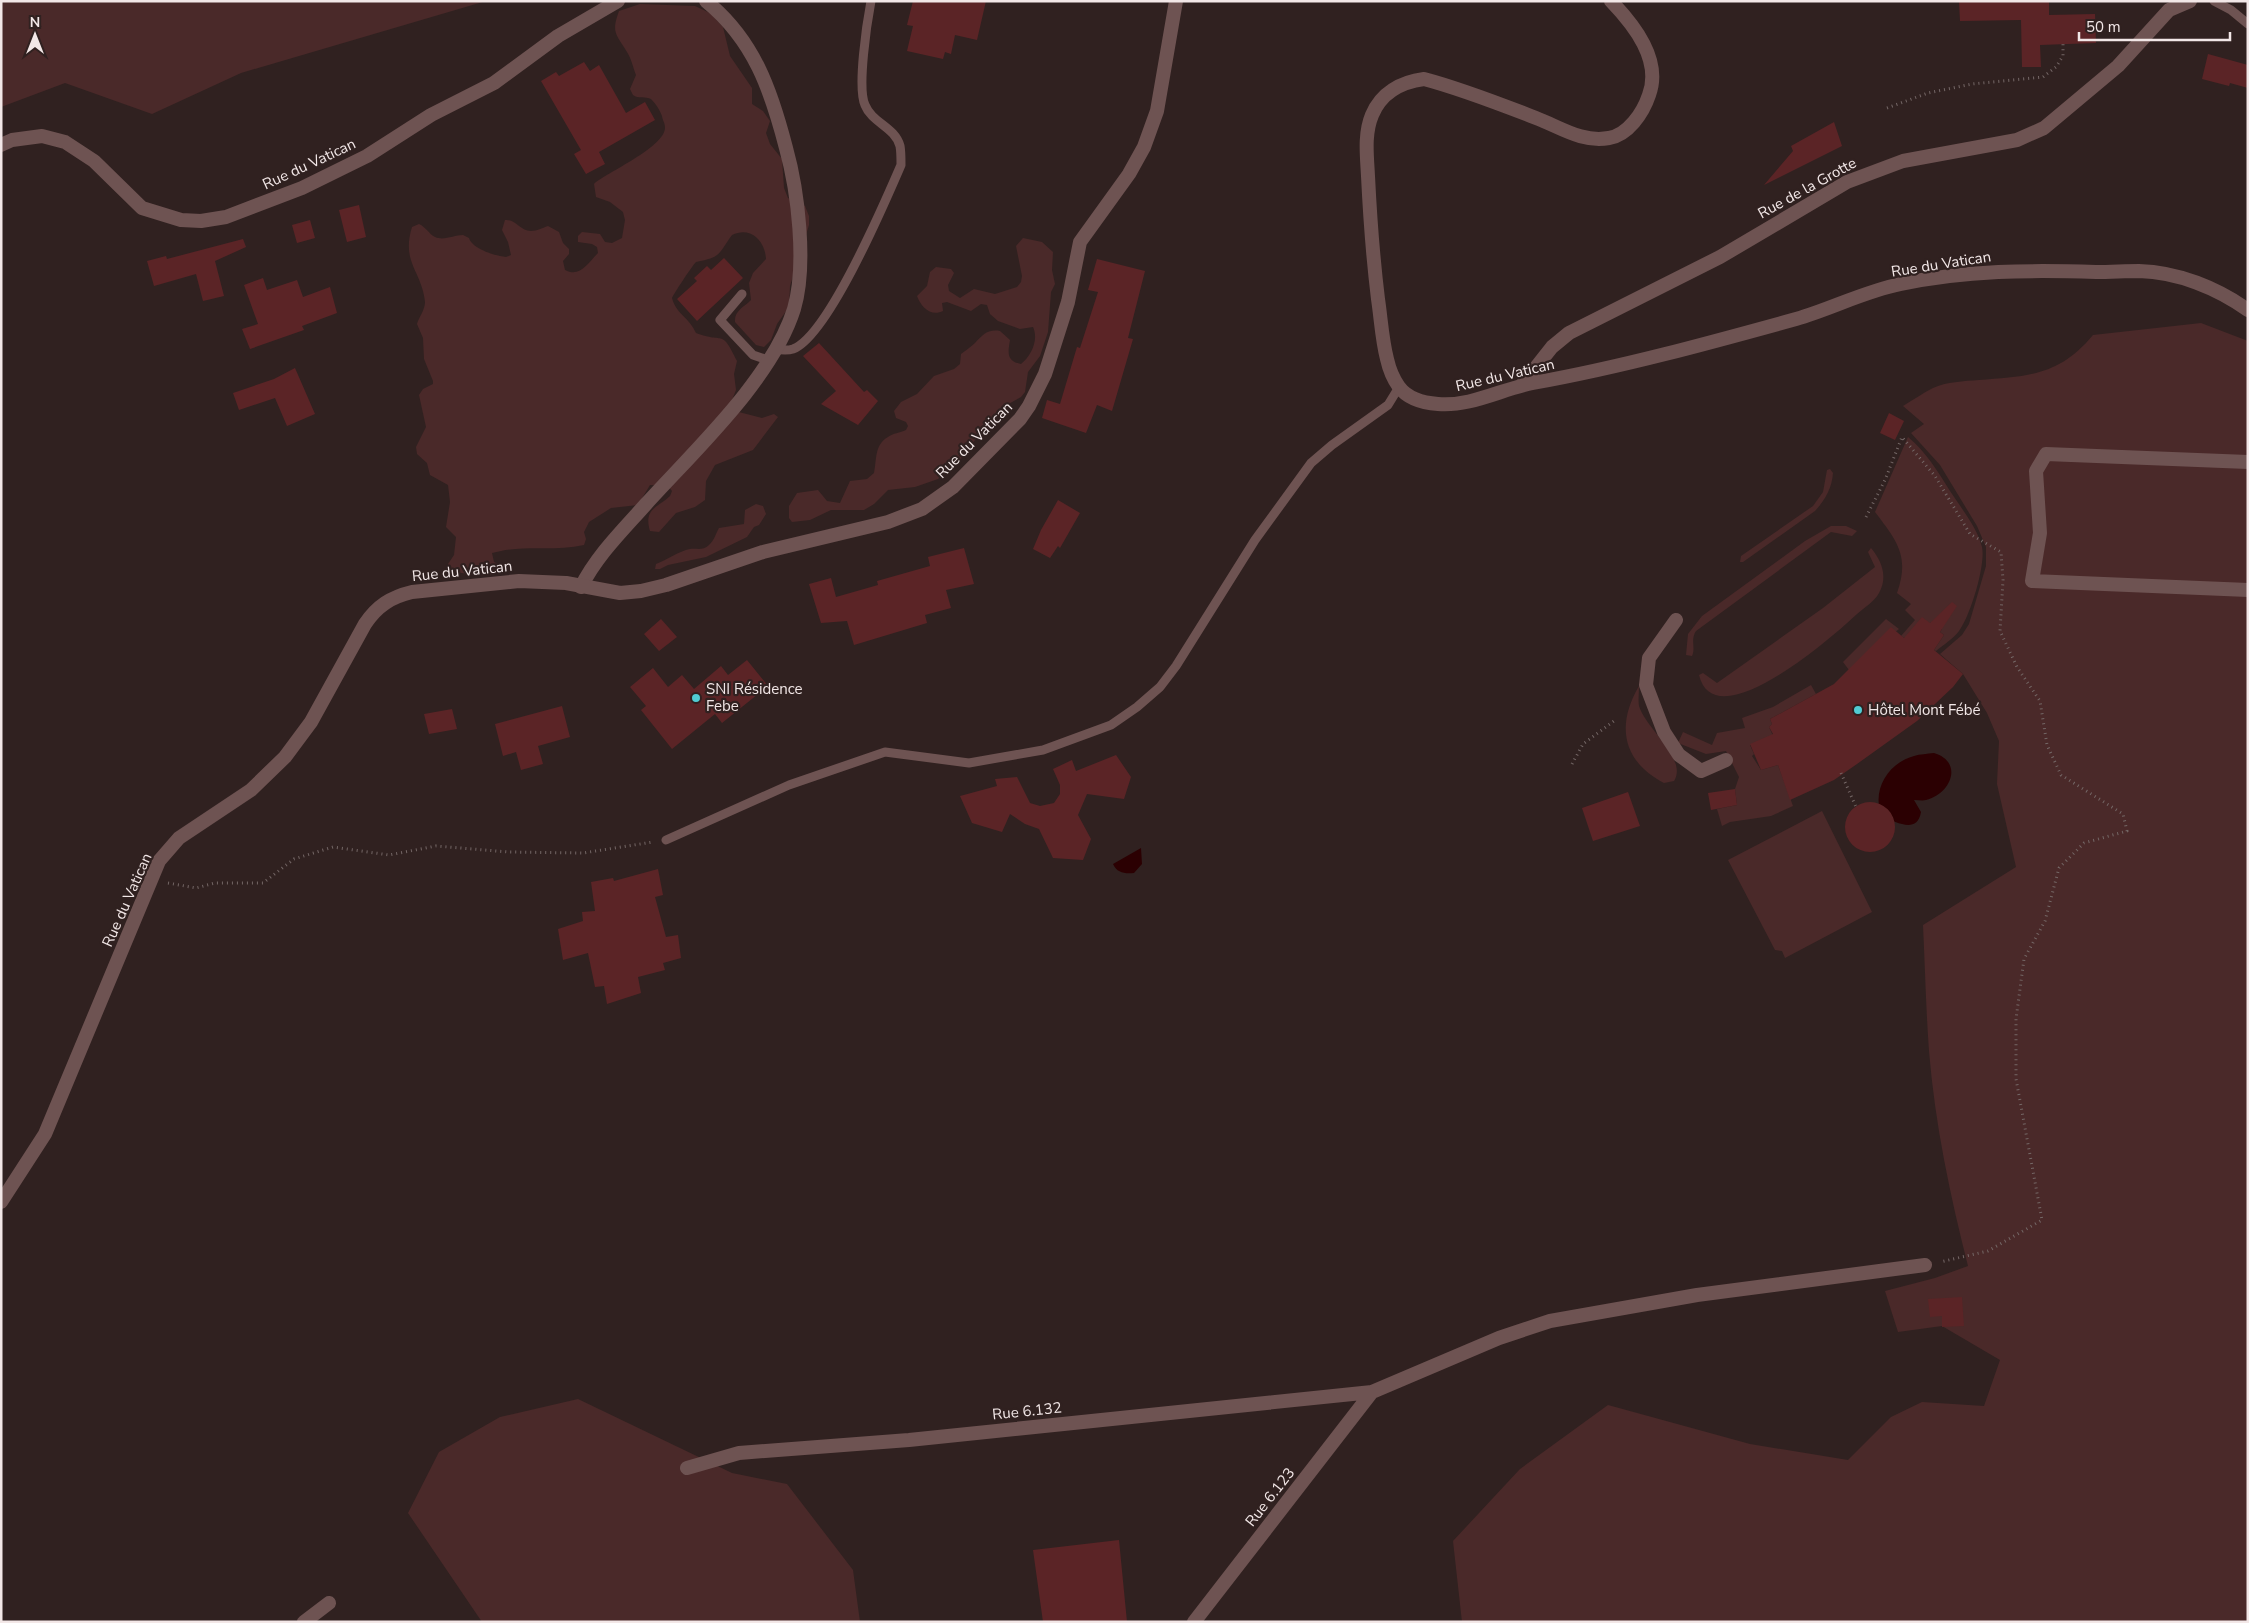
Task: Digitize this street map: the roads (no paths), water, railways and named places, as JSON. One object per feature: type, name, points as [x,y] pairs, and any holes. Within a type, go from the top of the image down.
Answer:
[{"type":"street","name":"Rue du Vatican","points":[[1,145],[12,140],[42,136],[65,142],[94,161],[142,208],[181,220],[200,221],[226,217],[302,188],[366,156],[432,115],[494,83],[558,36],[618,1]]},
{"type":"street","points":[[581,587],[588,573],[611,544],[744,394],[771,354],[794,309],[799,281],[798,204],[794,176],[776,110],[760,66],[726,17],[706,1]]},
{"type":"street","name":"Rue du Vatican","points":[[1,1202],[45,1134],[159,861],[179,838],[251,790],[285,758],[311,722],[365,624],[385,602],[412,592],[520,582],[566,583],[620,593],[641,591],[666,585],[763,552],[888,522],[922,509],[953,486],[976,465],[1008,432],[1029,406],[1045,374],[1057,338],[1068,302],[1080,242],[1129,174],[1144,147],[1157,111],[1176,1]]},
{"type":"street","points":[[1399,387],[1386,354],[1370,229],[1367,142],[1368,126],[1373,113],[1380,101],[1389,92],[1409,81],[1424,79],[1538,119],[1573,135],[1610,138],[1631,125],[1639,116],[1652,87],[1650,60],[1632,23],[1611,1]]},
{"type":"street","name":"Rue de la Grotte","points":[[1522,385],[1552,347],[1569,332],[1720,257],[1847,182],[1904,161],[2017,140],[2032,135],[2044,128],[2118,66],[2169,10],[2190,1]]},
{"type":"street","name":"Rue du Vatican","points":[[1399,387],[1408,395],[1420,401],[1438,404],[1464,402],[1522,385],[1604,370],[1799,318],[1898,284],[1966,274],[2016,270],[2142,271],[2187,280],[2221,293],[2248,310]]},
{"type":"street","points":[[2248,462],[2046,454],[2036,470],[2040,533],[2032,581],[2248,590]]},
{"type":"street","points":[[1676,620],[1649,658],[1646,685],[1664,732],[1679,755],[1701,771],[1726,760]]},
{"type":"street","points":[[1372,1392],[1500,1338],[1550,1321],[1697,1295],[1925,1265]]},
{"type":"street","name":"Rue 6.132","points":[[687,1468],[739,1453],[909,1440],[1372,1392]]},
{"type":"street","name":"Rue 6.123","points":[[1194,1622],[1372,1392]]},
{"type":"street","points":[[304,1622],[329,1603]]},
{"type":"lane","points":[[742,294],[720,320],[753,355],[771,354],[794,349],[810,336],[842,290],[901,165],[900,144],[888,129],[872,117],[864,104],[862,73],[871,1]]},
{"type":"lane","points":[[2214,1],[2231,10],[2248,24]]},
{"type":"lane","points":[[666,840],[789,785],[885,752],[969,764],[1043,750],[1111,726],[1137,708],[1160,687],[1176,666],[1256,540],[1311,463],[1332,445],[1388,405],[1399,387]]},
{"type":"place","name":"SNI Résidence Febe","points":[[696,698]]},
{"type":"place","name":"Hôtel Mont Fébé","points":[[1858,710]]}]
